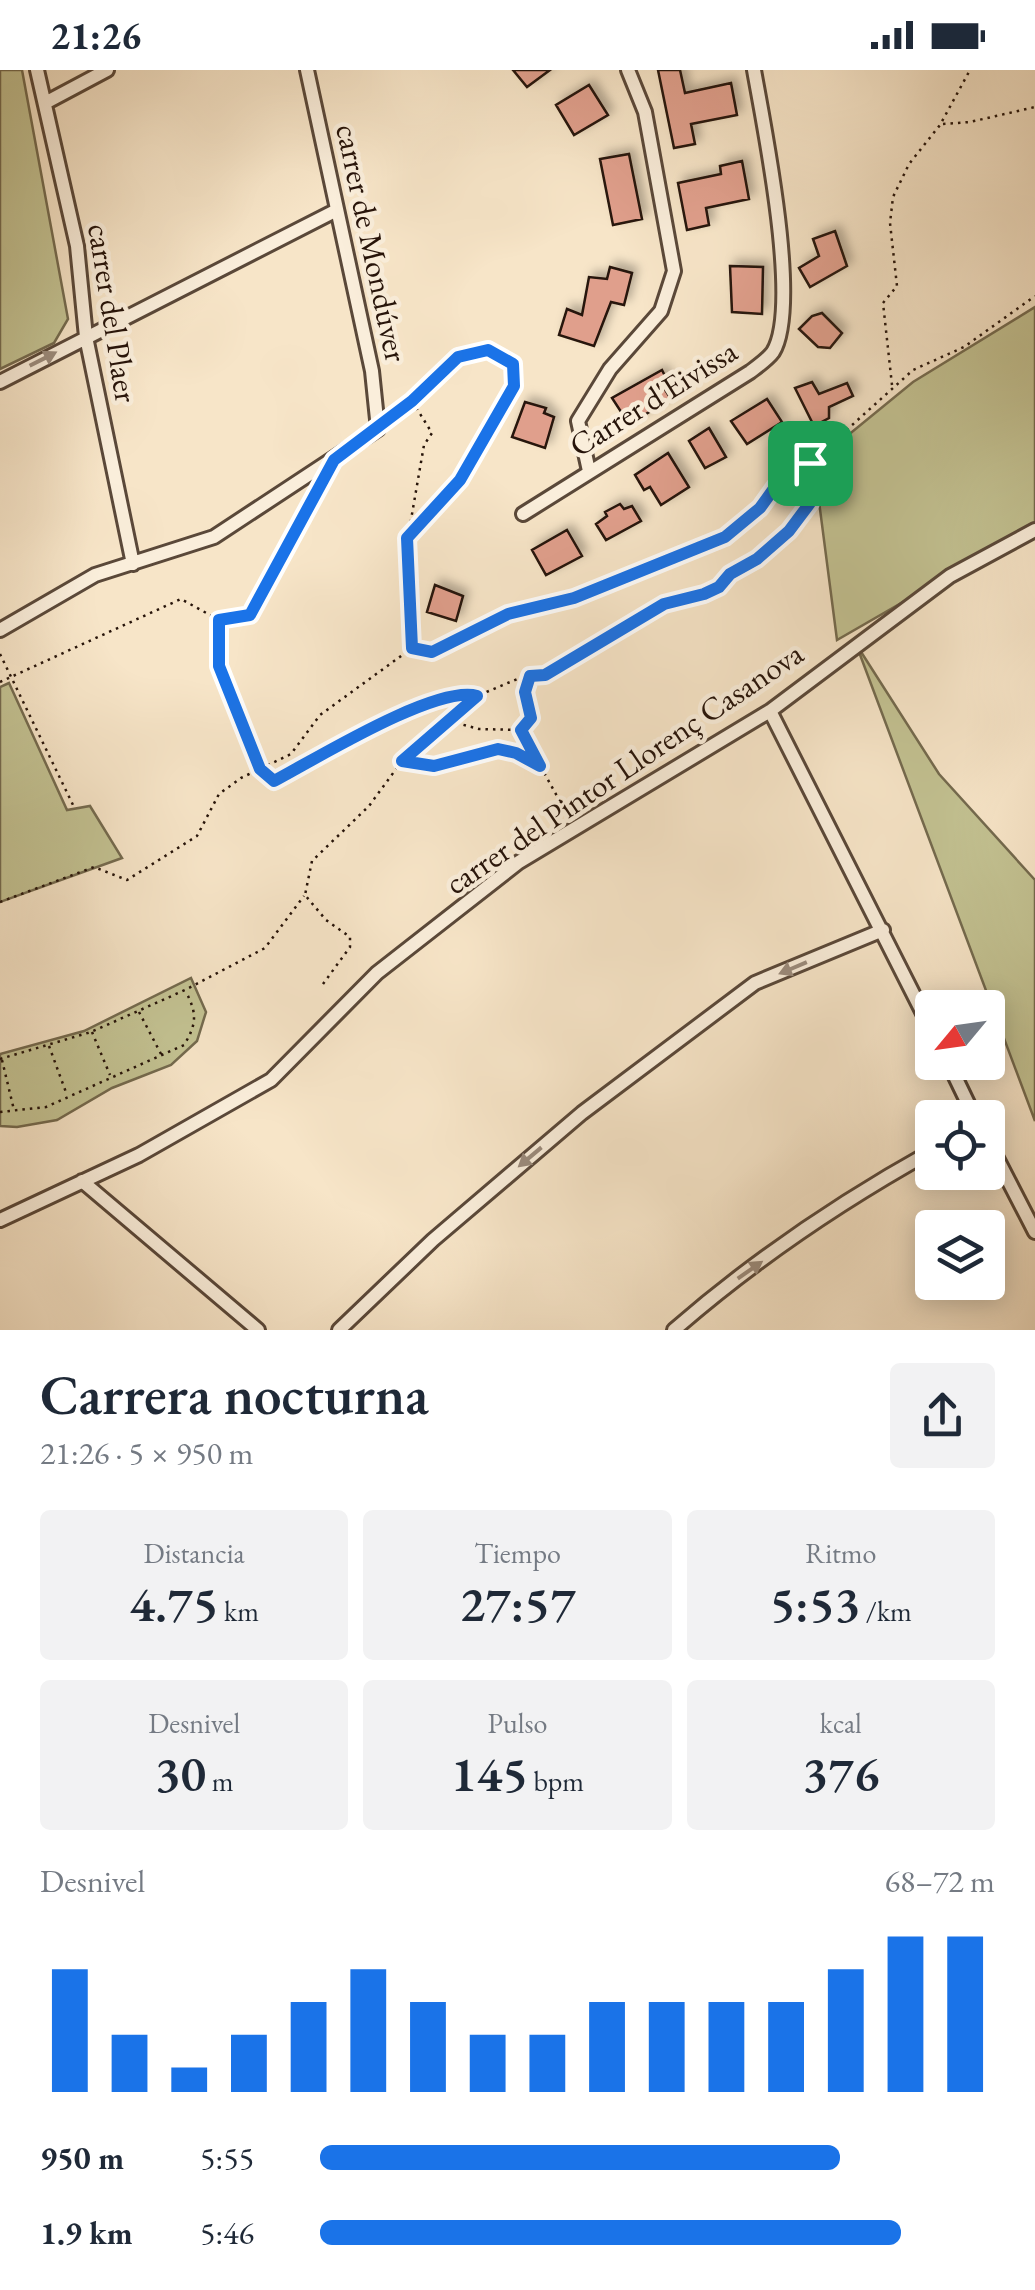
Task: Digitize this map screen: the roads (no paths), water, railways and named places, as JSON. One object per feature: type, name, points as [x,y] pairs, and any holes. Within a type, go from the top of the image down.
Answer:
[{"type":"street","name":"carrer del Plaer","points":[[37,70],[77,246],[86,337],[133,564]]},
{"type":"street","points":[[44,103],[107,70]]},
{"type":"street","name":"carrer de Mondúver","points":[[133,564],[214,536],[378,429],[372,371],[308,70]]},
{"type":"street","points":[[588,471],[578,421],[610,370],[661,312],[674,270],[645,112],[628,70]]},
{"type":"street","name":"Carrer d'Eivissa","points":[[523,514],[750,372],[772,353],[782,329],[781,229],[754,70]]},
{"type":"street","points":[[0,382],[335,211]]},
{"type":"street","name":"carrer del Pintor Llorenç Casanova","points":[[0,1220],[139,1155],[271,1080],[376,973],[519,862],[770,711],[950,576],[1034,534]]},
{"type":"street","points":[[0,630],[95,575],[133,564]]},
{"type":"street","points":[[770,711],[915,995]]},
{"type":"street","points":[[339,1330],[433,1240],[582,1113],[756,983],[883,930]]},
{"type":"street","points":[[674,1330],[718,1292],[915,1161]]},
{"type":"street","points":[[1005,1174],[1035,1232]]},
{"type":"street","points":[[82,1181],[258,1330]]}]
